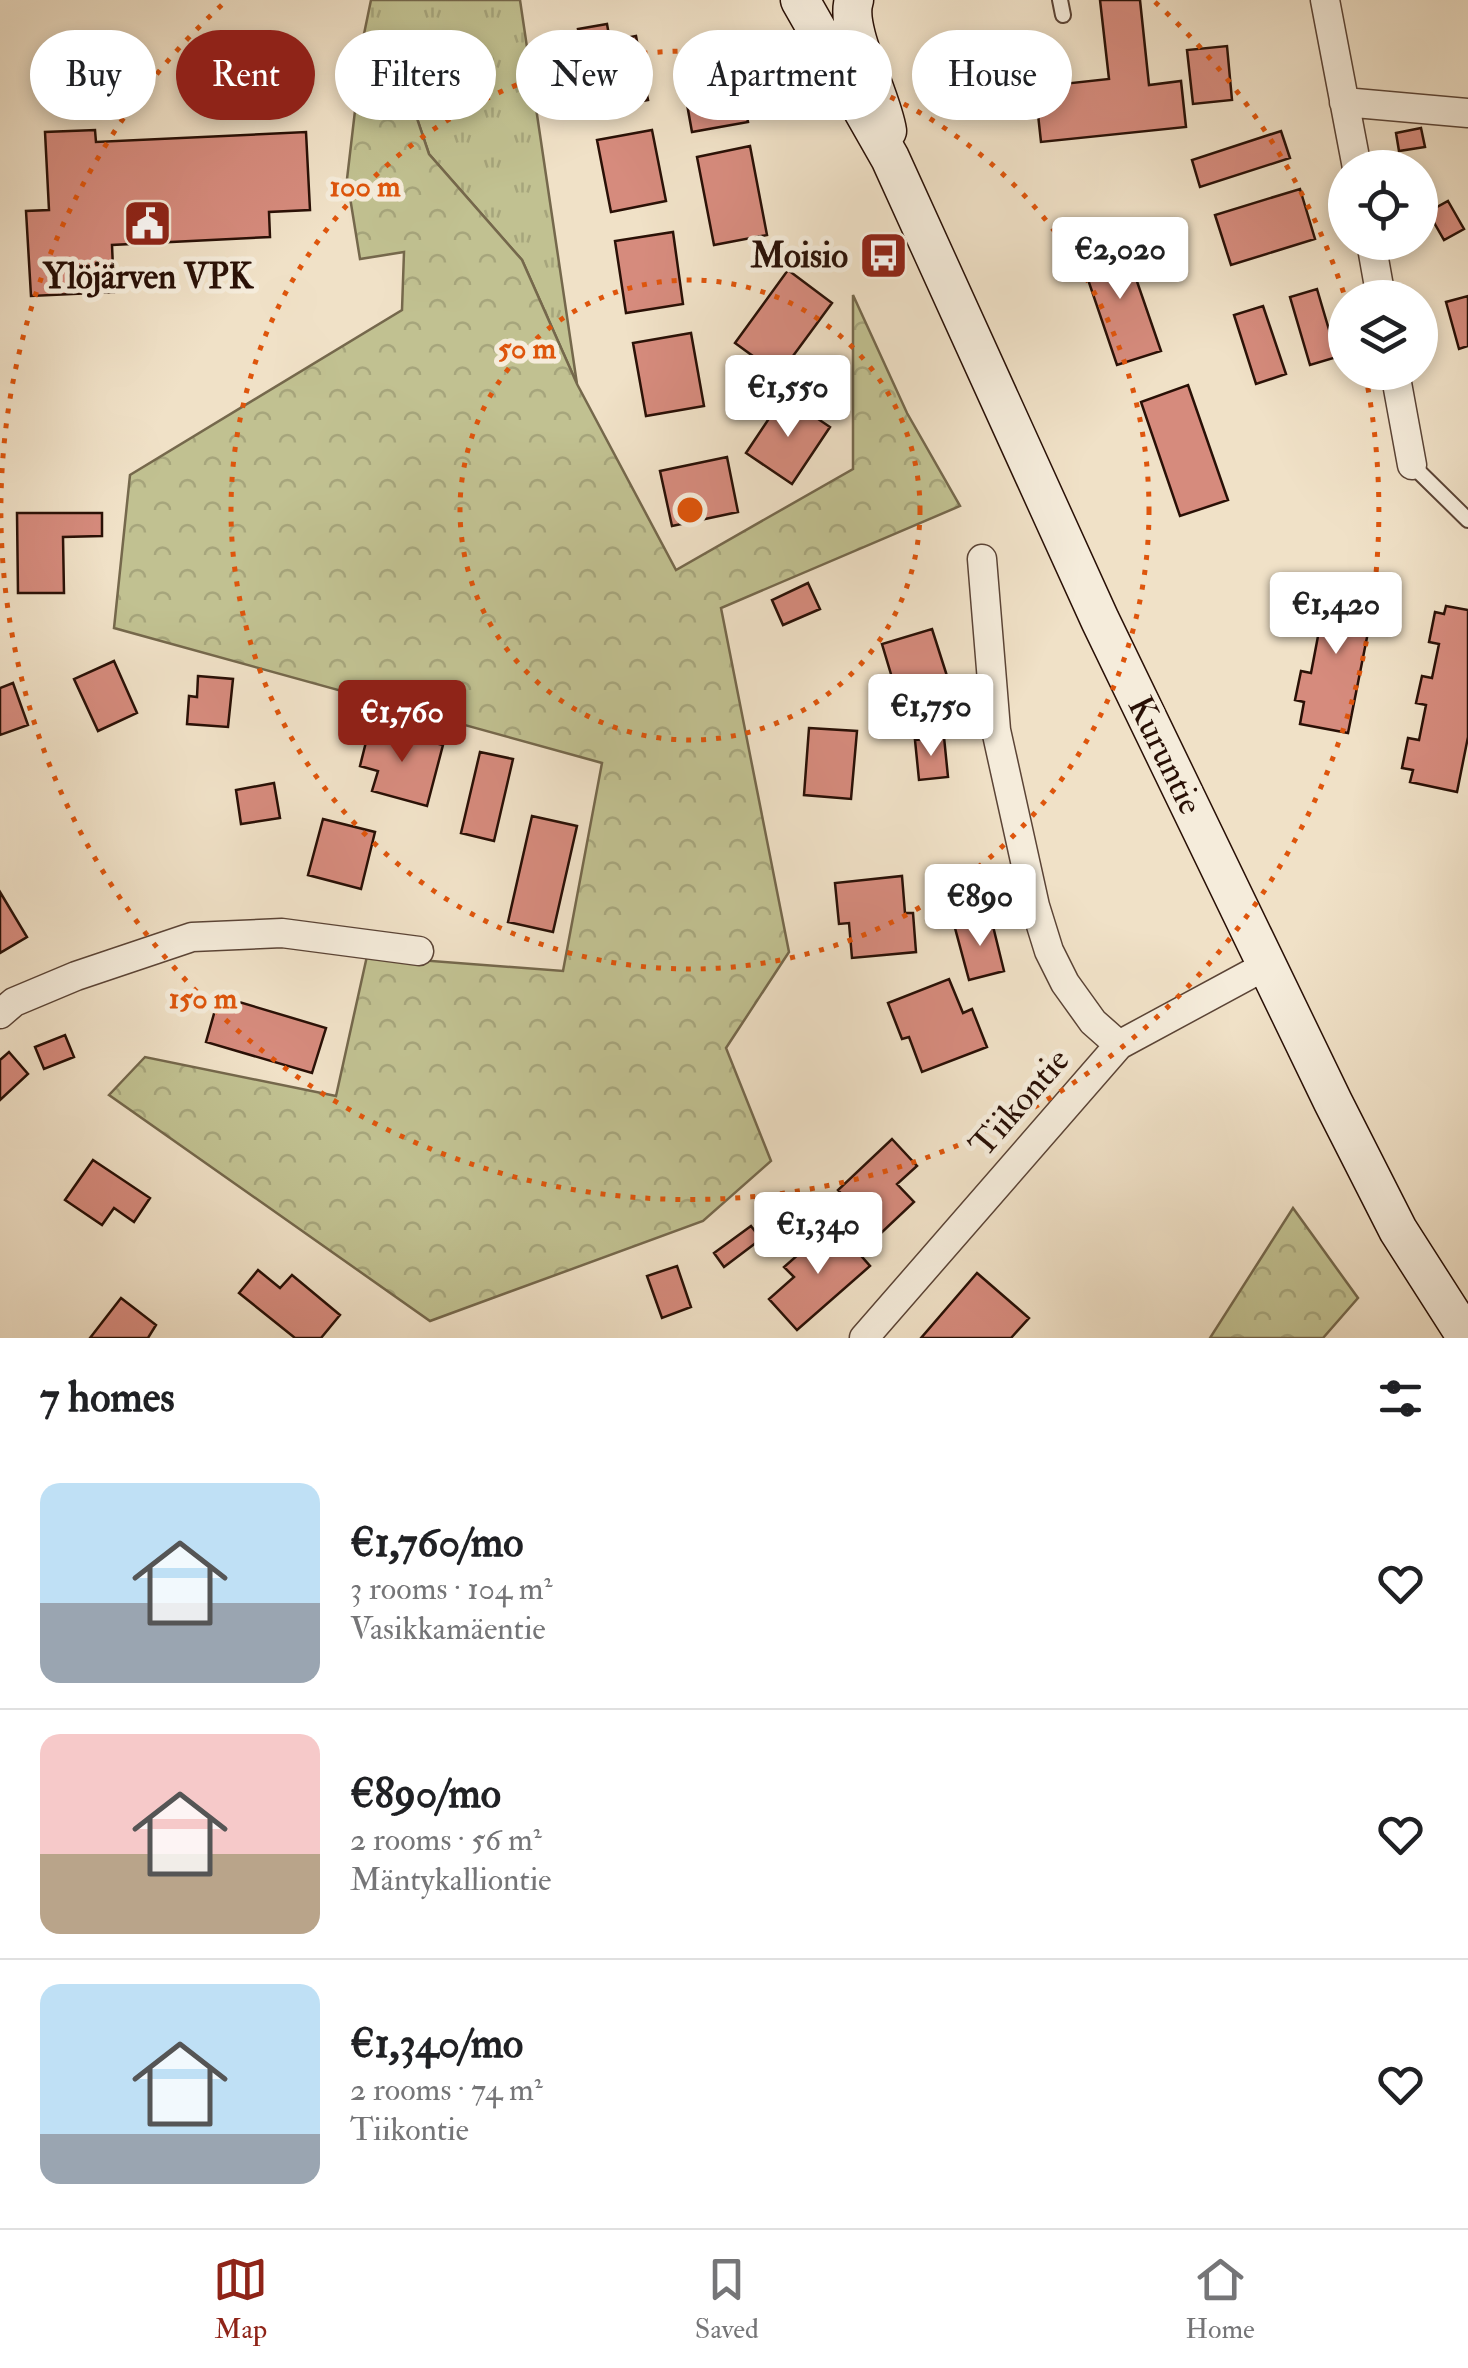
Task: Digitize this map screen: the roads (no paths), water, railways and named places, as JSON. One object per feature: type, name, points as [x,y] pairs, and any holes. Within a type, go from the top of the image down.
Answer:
[{"type":"main road","name":"Kuruntie","points":[[800,0],[890,158],[1100,620],[1398,1230],[1467,1338]]},
{"type":"main road","name":"Kuruntie","points":[[854,0],[857,37],[883,104],[890,158]]},
{"type":"street","points":[[1325,0],[1353,150]]},
{"type":"street","points":[[1344,102],[1468,113]]},
{"type":"street","points":[[1398,390],[1412,465]]},
{"type":"street","points":[[982,559],[996,730],[1048,951],[1092,1022],[1118,1045]]},
{"type":"street","points":[[0,1014],[14,1002],[76,976],[192,937],[282,933],[419,951]]},
{"type":"street","name":"Tiikontie","points":[[864,1338],[1118,1045],[1269,964]]},
{"type":"lane","points":[[1412,465],[1468,520]]},
{"type":"place","name":"Ylöjärven VPK","points":[[148,224]]},
{"type":"place","name":"Moisio","points":[[883,255]]}]
